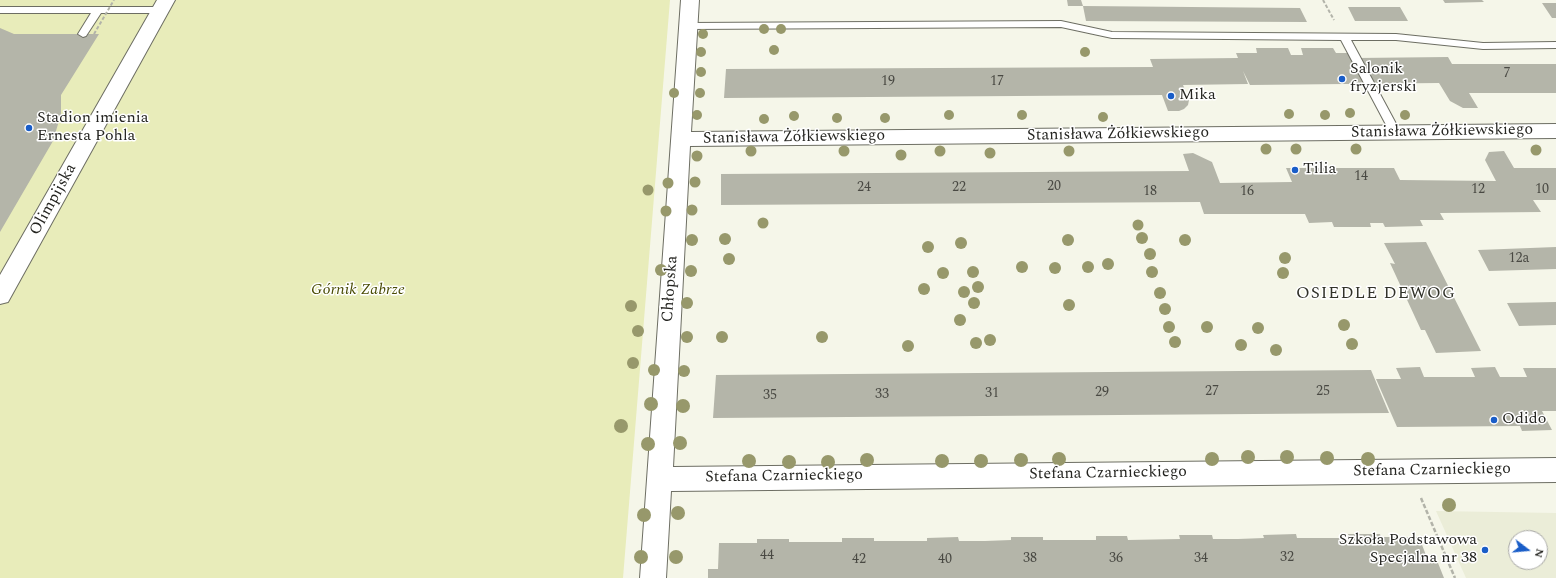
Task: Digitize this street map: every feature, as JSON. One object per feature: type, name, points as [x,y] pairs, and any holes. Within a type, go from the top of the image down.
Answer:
[{"type":"street","name":"Chłopska","points":[[653,578],[690,0]]},
{"type":"street","name":"Olimpijska","points":[[0,295],[163,5]]},
{"type":"street","name":"Stanisława Żółkiewskiego","points":[[681,139],[1556,131]]},
{"type":"street","name":"Stefana Czarnieckiego","points":[[660,479],[1556,470]]},
{"type":"lane","points":[[0,10],[98,10],[163,5]]},
{"type":"lane","points":[[83,34],[98,10]]},
{"type":"lane","points":[[688,26],[1061,24],[1112,35],[1396,36],[1483,46],[1556,45]]},
{"type":"lane","points":[[1344,37],[1396,133]]},
{"type":"path","points":[[94,34],[114,0]]},
{"type":"path","points":[[1410,472],[1455,578]]},
{"type":"shaded area","name":"Szkoła Podstawowa Specjalna nr 38","points":[[1436,511],[1556,513],[1556,578],[1466,578]]},
{"type":"green space","name":"Górnik Zabrze","points":[[0,0],[670,0],[623,578],[0,578]]},
{"type":"building","points":[[1067,0],[1081,0],[1083,6],[1068,6]]},
{"type":"building","points":[[1443,0],[1482,0],[1484,2],[1445,3]]},
{"type":"building","points":[[1542,3],[1556,3],[1556,18],[1552,18]]},
{"type":"building","points":[[1083,6],[1300,8],[1307,22],[1086,21]]},
{"type":"building","points":[[1348,7],[1400,7],[1408,21],[1355,21]]},
{"type":"building","name":"Stadion imienia Ernesta Pohla","points":[[0,28],[14,34],[99,34],[61,95],[61,114],[53,141],[0,232]]},
{"type":"building","points":[[1256,48],[1288,48],[1291,55],[1303,55],[1301,48],[1333,48],[1336,53],[1354,53],[1357,58],[1448,57],[1452,64],[1556,64],[1556,93],[1469,93],[1478,108],[1463,108],[1450,101],[1439,83],[1250,85],[1243,71],[1248,84],[1183,85],[1189,100],[1188,105],[1179,111],[1168,111],[1162,95],[724,98],[726,69],[1153,67],[1150,59],[1238,58],[1236,53],[1257,53]]},
{"type":"building","points":[[1504,151],[1514,168],[1556,168],[1556,200],[1533,200],[1541,212],[1440,213],[1444,220],[1420,220],[1423,226],[1385,227],[1383,223],[1370,223],[1371,227],[1334,227],[1332,222],[1309,223],[1305,214],[1204,214],[1200,202],[721,205],[721,174],[1189,171],[1183,154],[1193,153],[1212,162],[1220,183],[1292,182],[1286,168],[1394,168],[1400,180],[1496,181],[1485,160],[1489,152]]},
{"type":"building","points":[[1426,242],[1481,351],[1436,353],[1425,330],[1421,330],[1390,263],[1395,264],[1384,243]]},
{"type":"building","points":[[1556,247],[1556,269],[1489,271],[1478,250]]},
{"type":"building","points":[[1556,302],[1556,325],[1519,326],[1507,303]]},
{"type":"building","points":[[1420,367],[1424,377],[1475,377],[1471,368],[1495,367],[1500,377],[1527,377],[1523,368],[1556,368],[1556,411],[1542,411],[1552,430],[1522,431],[1520,426],[1397,427],[1376,379],[1401,379],[1396,368]]},
{"type":"building","points":[[1371,370],[1389,413],[713,418],[716,375]]},
{"type":"building","points":[[1296,534],[1297,538],[1349,538],[1348,534],[1380,534],[1381,537],[1419,537],[1429,563],[1438,563],[1444,578],[708,578],[708,569],[718,569],[719,543],[757,543],[757,539],[789,539],[789,542],[842,542],[842,538],[874,538],[874,541],[927,541],[927,538],[958,537],[959,541],[985,541],[1011,540],[1011,537],[1043,537],[1043,540],[1096,540],[1096,536],[1127,536],[1128,540],[1180,539],[1179,535],[1212,535],[1213,539],[1238,539],[1264,538],[1263,535]]},
{"type":"place","name":"Salonik fryzjerski","points":[[1342,79]]},
{"type":"place","name":"Mika","points":[[1171,96]]},
{"type":"place","name":"Stadion imienia Ernesta Pohla","points":[[29,128]]},
{"type":"place","name":"Tilia","points":[[1295,170]]},
{"type":"place","name":"Odido","points":[[1494,420]]},
{"type":"place","name":"Szkoła Podstawowa Specjalna nr 38","points":[[1485,550]]},
{"type":"district","name":"OSIEDLE DEWOG","points":[[1376,295]]}]
